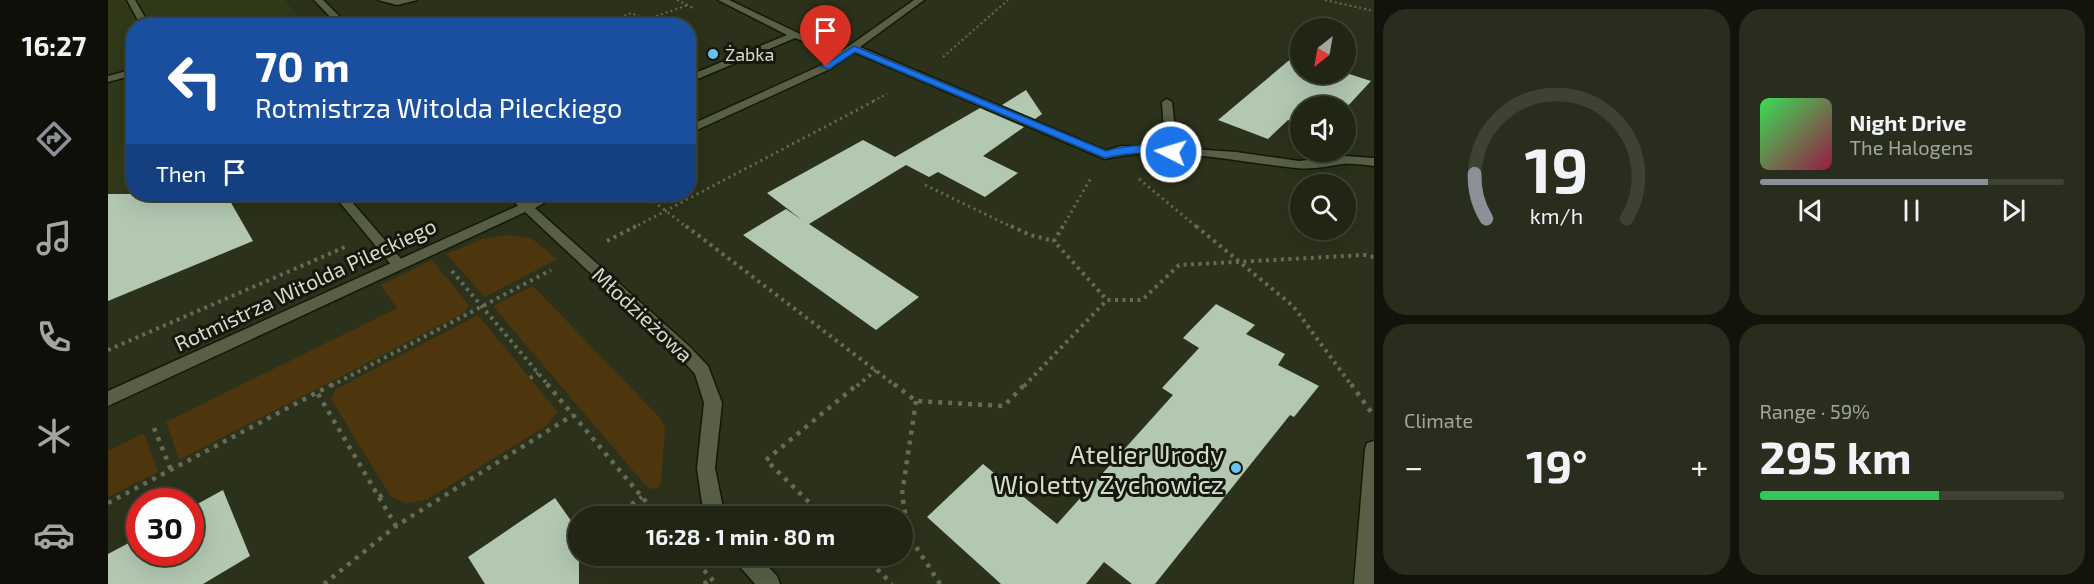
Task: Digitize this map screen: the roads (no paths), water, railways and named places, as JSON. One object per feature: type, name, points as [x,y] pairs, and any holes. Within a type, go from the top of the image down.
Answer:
[{"type":"street","points":[[131,0],[141,18]]},
{"type":"street","points":[[318,0],[337,18]]},
{"type":"street","points":[[382,0],[413,0]]},
{"type":"street","points":[[722,0],[795,35],[922,76],[1105,155],[1120,150],[1139,149],[1236,156],[1299,165],[1344,160],[1374,162]]},
{"type":"street","points":[[696,127],[826,67],[920,0]]},
{"type":"street","points":[[696,77],[795,35]]},
{"type":"street","points":[[108,79],[126,74]]},
{"type":"street","points":[[1167,102],[1171,152]]},
{"type":"street","points":[[345,201],[398,264]]},
{"type":"street","name":"Młodzieżowa","points":[[521,201],[683,350],[702,371],[713,403],[706,468],[713,506]]},
{"type":"street","name":"Rotmistrza Witolda Pileckiego","points":[[108,399],[538,201]]},
{"type":"street","points":[[1365,584],[1370,559],[1374,449]]},
{"type":"street","points":[[752,566],[769,584]]},
{"type":"place","name":"Żabka","points":[[713,54]]},
{"type":"place","name":"Atelier Urody Wioletty Zychowicz","points":[[1236,468]]}]
